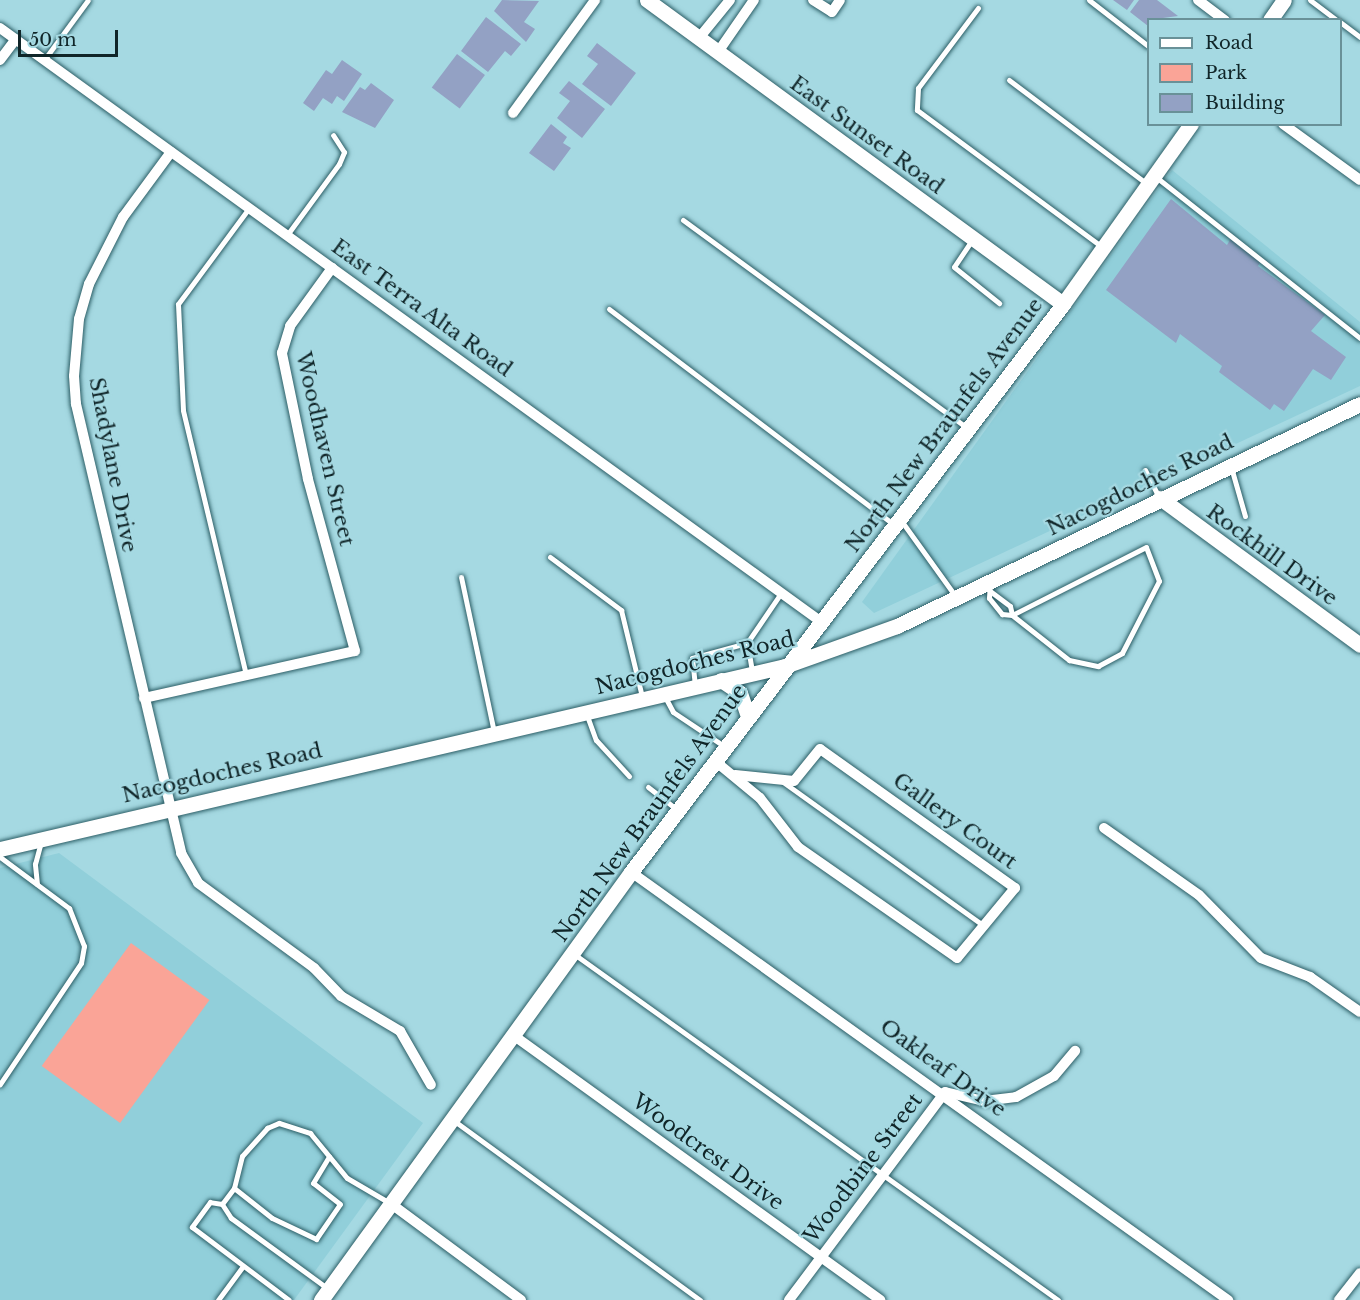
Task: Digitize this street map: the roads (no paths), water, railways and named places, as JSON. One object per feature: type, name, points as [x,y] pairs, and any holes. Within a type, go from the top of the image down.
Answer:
[{"type":"street","points":[[513,113],[595,0]]},
{"type":"street","name":"East Sunset Road","points":[[647,0],[1063,304]]},
{"type":"street","points":[[699,38],[729,0]]},
{"type":"street","points":[[813,0],[832,12],[840,0]]},
{"type":"street","points":[[1198,0],[1222,18]]},
{"type":"street","points":[[1271,18],[1284,0]]},
{"type":"street","points":[[718,52],[749,2]]},
{"type":"street","name":"East Terra Alta Road","points":[[0,28],[820,621]]},
{"type":"street","points":[[0,60],[16,39]]},
{"type":"street","name":"North New Braunfels Avenue","points":[[325,1295],[631,872],[785,666],[1063,304],[1190,126]]},
{"type":"street","points":[[1286,126],[1360,180]]},
{"type":"street","name":"Shadylane Drive","points":[[171,152],[104,250],[83,303],[75,348],[76,404],[181,853],[198,883],[314,968],[341,996],[400,1031],[431,1085]]},
{"type":"street","name":"Woodhaven Street","points":[[246,675],[355,651],[308,480],[282,352],[290,326],[332,268]]},
{"type":"street","name":"Nacogdoches Road","points":[[0,849],[169,806],[785,666],[897,626],[956,597],[990,586],[1160,498],[1360,404]]},
{"type":"street","name":"Rockhill Drive","points":[[1160,498],[1360,645]]},
{"type":"street","points":[[144,698],[246,675]]},
{"type":"street","points":[[721,681],[740,693],[748,716]]},
{"type":"street","name":"Gallery Court","points":[[715,761],[735,776],[773,812],[798,847],[945,952],[962,957],[1015,888],[820,749],[799,777],[783,782],[735,776]]},
{"type":"street","points":[[1104,828],[1198,895],[1246,947],[1310,977],[1360,1012]]},
{"type":"street","name":"Oakleaf Drive","points":[[631,872],[945,1092],[1228,1300]]},
{"type":"street","name":"Woodcrest Drive","points":[[513,1035],[880,1300]]},
{"type":"street","name":"Woodbine Street","points":[[789,1300],[945,1092],[984,1101],[1016,1097],[1054,1076],[1075,1051]]},
{"type":"street","points":[[390,1203],[520,1300]]},
{"type":"street","points":[[1339,1300],[1360,1273]]},
{"type":"lane","points":[[44,60],[88,0]]},
{"type":"lane","points":[[1089,0],[1147,44]]},
{"type":"lane","points":[[1310,0],[1334,18]]},
{"type":"lane","points":[[978,8],[918,88],[917,110],[1104,248]]},
{"type":"lane","points":[[1342,23],[1360,37]]},
{"type":"lane","points":[[1009,80],[1152,180],[1360,338]]},
{"type":"lane","points":[[287,235],[339,164],[344,152],[333,135]]},
{"type":"lane","points":[[246,675],[183,410],[178,304],[249,208]]},
{"type":"lane","points":[[683,219],[968,428]]},
{"type":"lane","points":[[973,238],[954,267],[999,303]]},
{"type":"lane","points":[[609,309],[897,521],[956,597]]},
{"type":"lane","points":[[1230,465],[1245,516]]},
{"type":"lane","points":[[1145,470],[1160,498]]},
{"type":"lane","points":[[990,586],[992,605],[1012,615],[1069,660],[1098,666],[1122,653],[1159,581],[1146,547],[1012,615]]},
{"type":"lane","points":[[550,557],[621,610],[642,698]]},
{"type":"lane","points":[[461,577],[494,732]]},
{"type":"lane","points":[[990,586],[1011,606],[1012,615]]},
{"type":"lane","points":[[695,686],[693,658],[747,643],[781,593]]},
{"type":"lane","points":[[747,643],[752,673]]},
{"type":"lane","points":[[663,693],[672,712],[725,747]]},
{"type":"lane","points":[[585,711],[596,740],[629,776]]},
{"type":"lane","points":[[783,782],[985,927]]},
{"type":"lane","points":[[648,787],[678,811]]},
{"type":"lane","points":[[38,884],[35,864],[43,838]]},
{"type":"lane","points":[[0,857],[69,908],[84,946],[81,963],[0,1084]]},
{"type":"lane","points":[[573,953],[1058,1300]]},
{"type":"lane","points":[[451,1119],[700,1300]]},
{"type":"lane","points":[[222,1204],[234,1188],[242,1156],[267,1128],[279,1123],[310,1133],[347,1178],[390,1203]]},
{"type":"lane","points":[[234,1188],[272,1218],[316,1239],[340,1204],[313,1183],[328,1156]]},
{"type":"lane","points":[[288,1300],[192,1227],[210,1202],[222,1204],[231,1218],[325,1295]]},
{"type":"lane","points":[[218,1300],[243,1266]]},
{"type":"lane","points":[[274,1300],[279,1293]]}]
